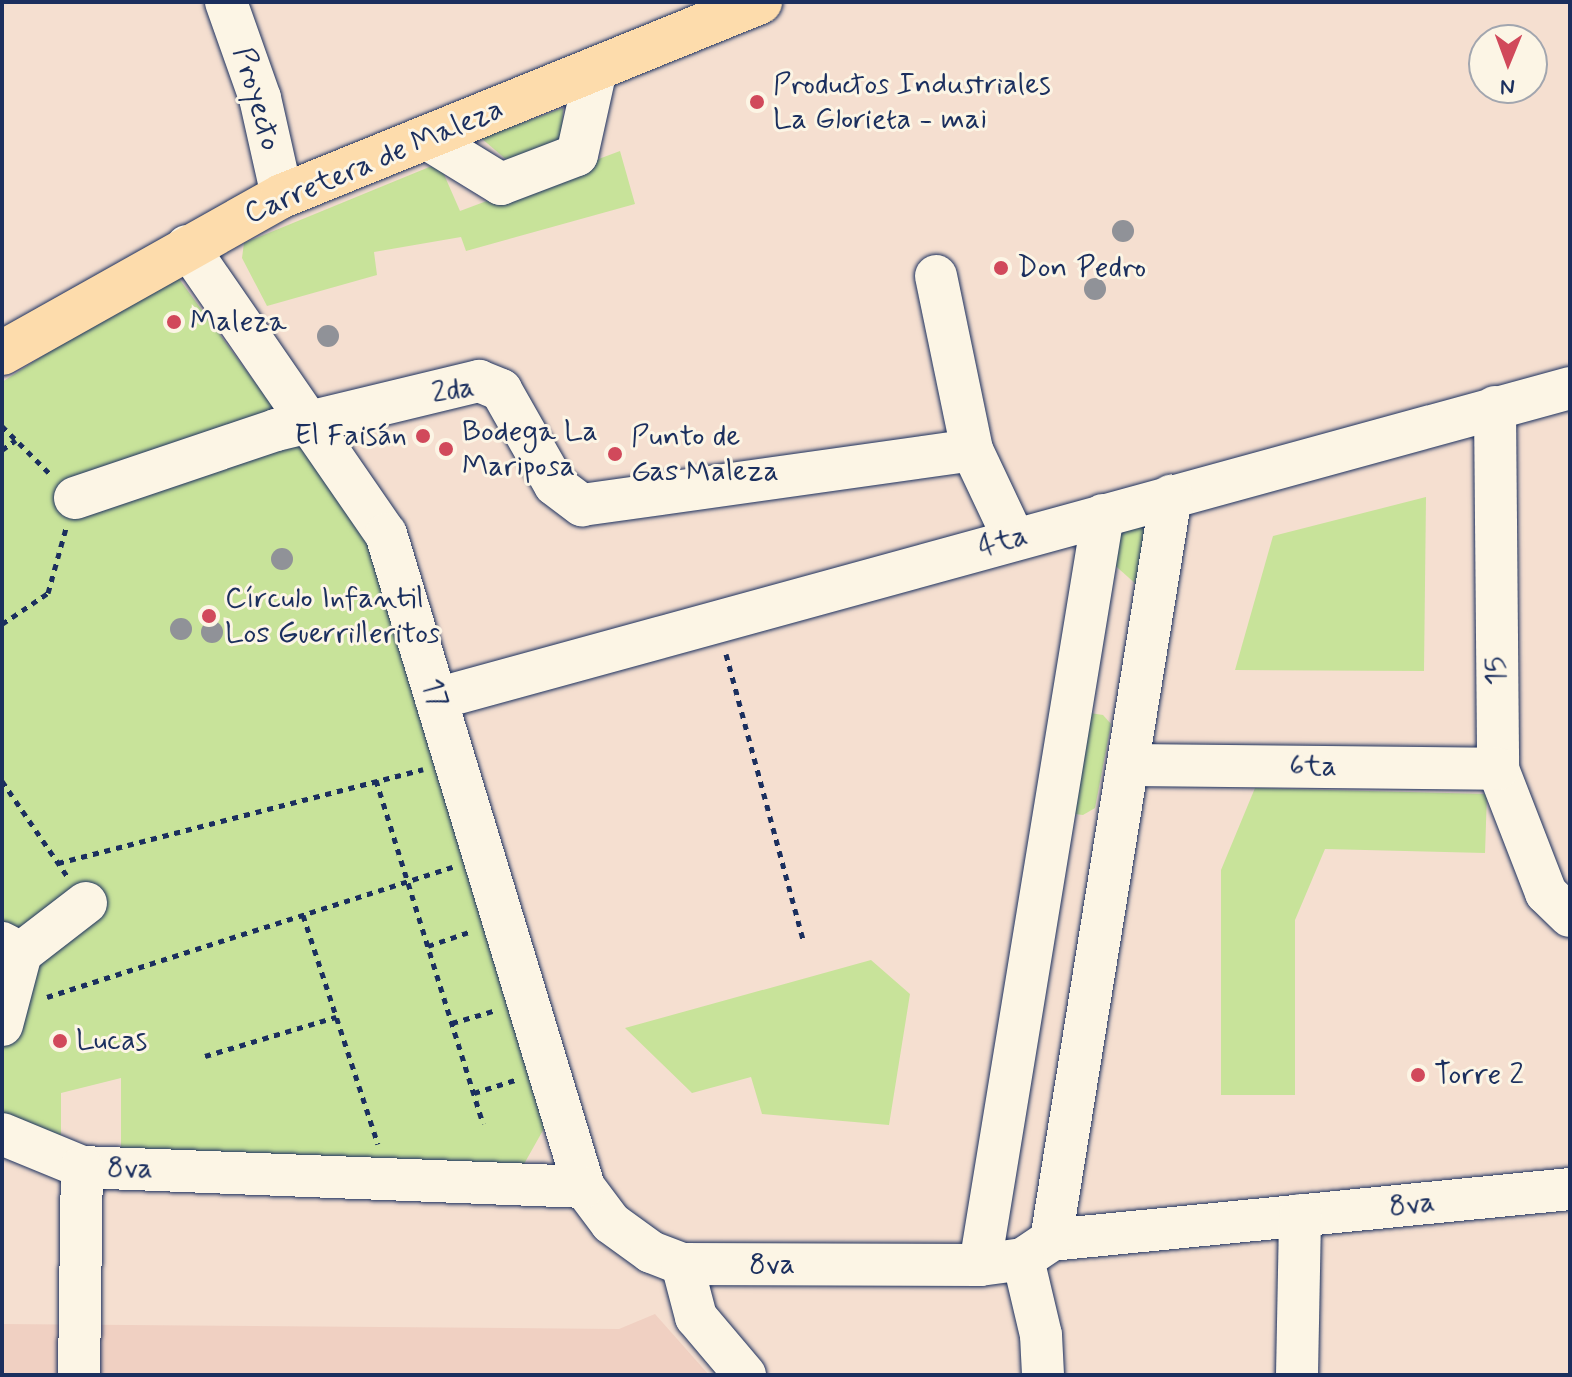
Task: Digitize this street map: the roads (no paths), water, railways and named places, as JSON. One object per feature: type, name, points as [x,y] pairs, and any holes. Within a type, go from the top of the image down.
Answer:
[{"type":"main road","name":"Carretera de Maleza","points":[[2,353],[187,246],[282,196],[760,2]]},
{"type":"street","name":"Proyecto","points":[[226,2],[260,98],[282,196]]},
{"type":"street","points":[[426,138],[501,184],[577,155],[596,69]]},
{"type":"street","name":"17","points":[[187,246],[386,534],[584,1187]]},
{"type":"street","points":[[936,276],[972,450],[1014,539]]},
{"type":"street","name":"2da","points":[[75,498],[307,423],[479,381],[501,390],[555,485],[582,505],[972,450]]},
{"type":"street","name":"4ta","points":[[436,699],[1570,388]]},
{"type":"street","name":"15","points":[[1495,407],[1498,769],[1546,893],[1570,916]]},
{"type":"street","points":[[1043,1375],[1037,1250],[1116,838],[1171,496]]},
{"type":"street","points":[[980,1265],[1103,515]]},
{"type":"street","points":[[1073,696],[1137,706]]},
{"type":"street","name":"6ta","points":[[1128,765],[1498,769]]},
{"type":"street","points":[[1051,827],[1116,838]]},
{"type":"street","points":[[4,1017],[12,948],[86,903]]},
{"type":"street","name":"8va","points":[[2,1134],[82,1167],[584,1187],[611,1223],[651,1252],[682,1264],[980,1265],[1037,1250],[1300,1215],[1570,1189]]},
{"type":"street","points":[[79,1375],[82,1167]]},
{"type":"street","points":[[1297,1375],[1300,1215]]},
{"type":"street","points":[[682,1264],[696,1317],[745,1375]]},
{"type":"place","name":"Productos Industriales La Glorieta - mai","points":[[757,102]]},
{"type":"place","name":"Don Pedro","points":[[1001,268]]},
{"type":"place","name":"Maleza","points":[[174,322]]},
{"type":"place","name":"El Faisán","points":[[423,436]]},
{"type":"place","name":"Bodega La Mariposa","points":[[446,449]]},
{"type":"place","name":"Punto de Gas Maleza","points":[[615,454]]},
{"type":"place","name":"Círculo Infantil Los Guerrilleritos","points":[[209,616]]},
{"type":"place","name":"Lucas","points":[[60,1041]]},
{"type":"place","name":"Torre 2","points":[[1418,1075]]}]
